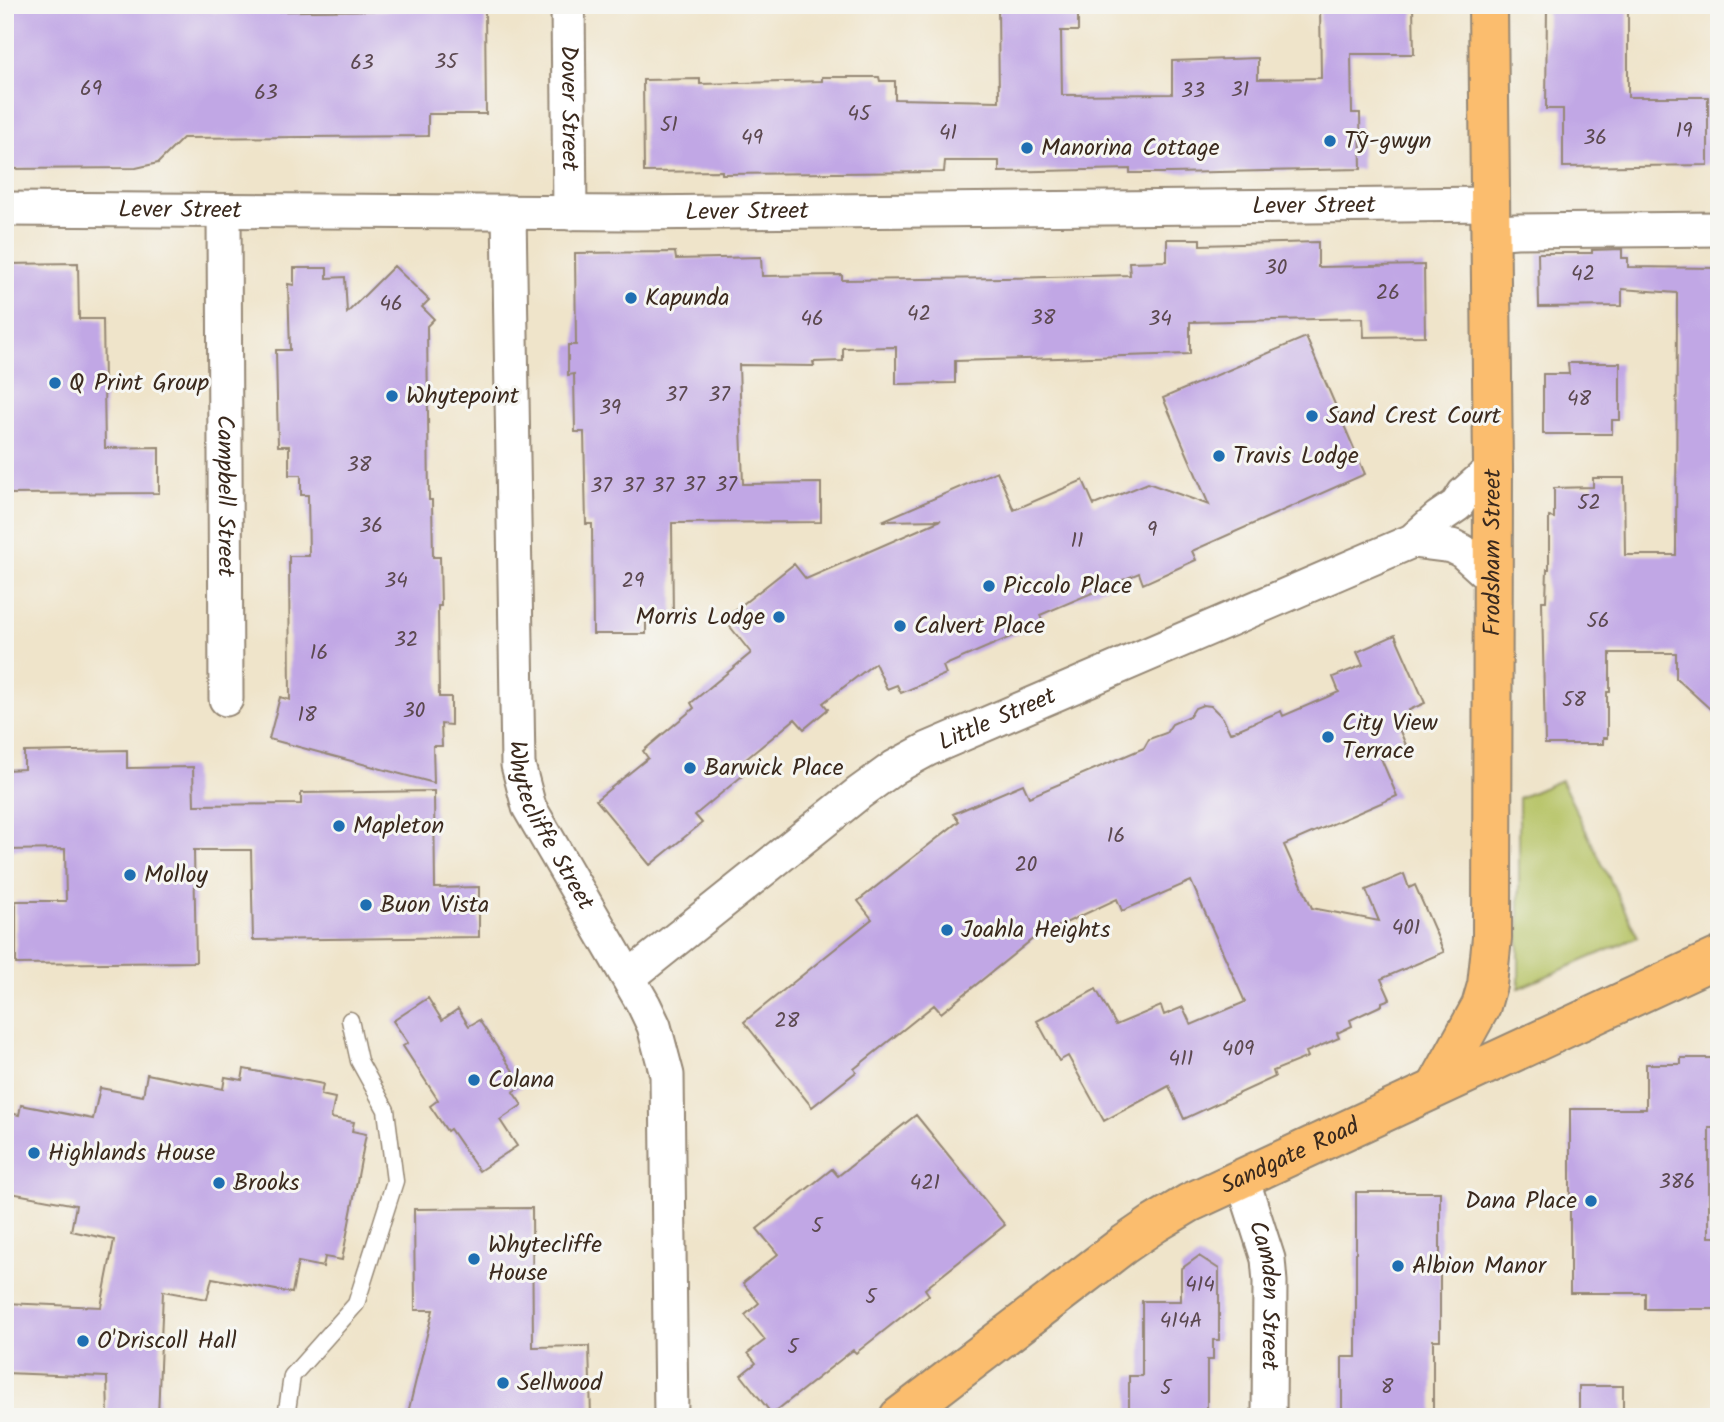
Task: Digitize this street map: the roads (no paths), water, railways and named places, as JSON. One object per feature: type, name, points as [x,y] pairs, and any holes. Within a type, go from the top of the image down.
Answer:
[{"type":"highway","name":"Frodsham Street","points":[[1437,1086],[1481,1006],[1491,961],[1493,468],[1488,5]]},
{"type":"highway","name":"Sandgate Road","points":[[899,1417],[1154,1224],[1189,1203],[1719,957]]},
{"type":"street","name":"Dover Street","points":[[568,5],[570,212]]},
{"type":"street","name":"Lever Street","points":[[5,209],[1490,219],[1516,231],[1719,229]]},
{"type":"street","name":"Campbell Street","points":[[224,211],[226,699]]},
{"type":"street","name":"Whytecliffe Street","points":[[509,212],[518,765],[529,807],[629,977],[654,1026],[667,1075],[671,1417]]},
{"type":"street","name":"Little Street","points":[[629,977],[848,801],[895,767],[928,749],[1412,541],[1457,505],[1464,494],[1493,468]]},
{"type":"street","points":[[1412,541],[1452,546],[1462,551],[1492,578]]},
{"type":"street","name":"Camden Street","points":[[1242,1178],[1268,1259],[1269,1417]]},
{"type":"lane","points":[[286,1417],[292,1376],[356,1304],[395,1181],[386,1110],[359,1061],[350,1020]]},
{"type":"place","name":"Tŷ-gwyn","points":[[1330,141]]},
{"type":"place","name":"Manorina Cottage","points":[[1027,148]]},
{"type":"place","name":"Kapunda","points":[[631,298]]},
{"type":"place","name":"Q Print Group","points":[[55,383]]},
{"type":"place","name":"Whytepoint","points":[[392,396]]},
{"type":"place","name":"Sand Crest Court","points":[[1312,416]]},
{"type":"place","name":"Travis Lodge","points":[[1219,456]]},
{"type":"place","name":"Piccolo Place","points":[[989,586]]},
{"type":"place","name":"Morris Lodge","points":[[779,617]]},
{"type":"place","name":"Calvert Place","points":[[900,626]]},
{"type":"place","name":"City View Terrace","points":[[1328,737]]},
{"type":"place","name":"Barwick Place","points":[[690,768]]},
{"type":"place","name":"Mapleton","points":[[339,826]]},
{"type":"place","name":"Molloy","points":[[130,875]]},
{"type":"place","name":"Buon Vista","points":[[366,905]]},
{"type":"place","name":"Joahla Heights","points":[[947,930]]},
{"type":"place","name":"Colana","points":[[474,1080]]},
{"type":"place","name":"Highlands House","points":[[34,1153]]},
{"type":"place","name":"Brooks","points":[[219,1183]]},
{"type":"place","name":"Dana Place","points":[[1591,1201]]},
{"type":"place","name":"Whytecliffe House","points":[[474,1259]]},
{"type":"place","name":"Albion Manor","points":[[1398,1266]]},
{"type":"place","name":"O'Driscoll Hall","points":[[83,1341]]},
{"type":"place","name":"Sellwood","points":[[503,1383]]}]
